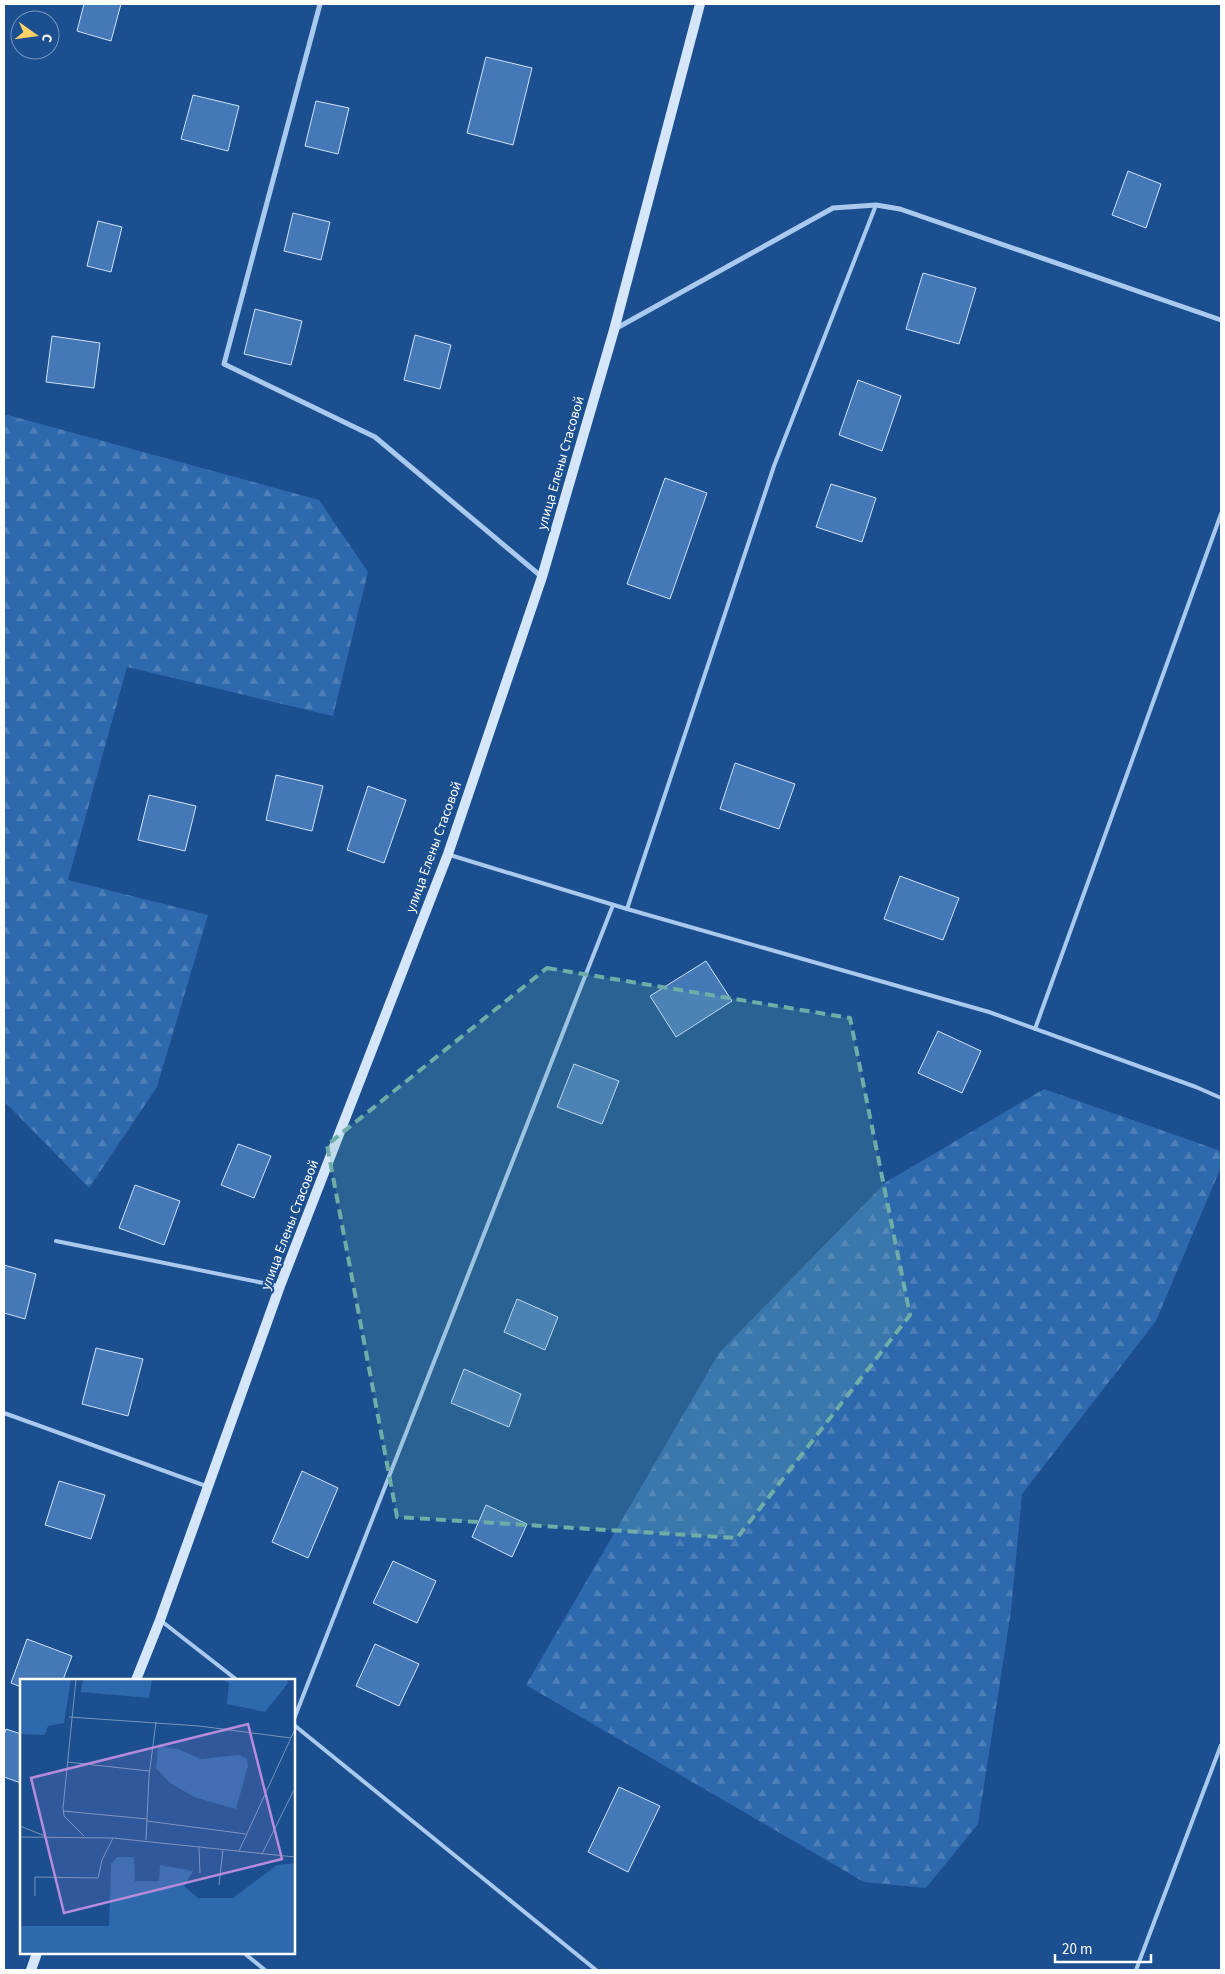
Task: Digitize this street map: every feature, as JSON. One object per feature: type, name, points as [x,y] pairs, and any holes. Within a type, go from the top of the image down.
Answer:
[{"type":"main road","name":"улица Елены Стасовой","points":[[136,1679],[160,1620],[280,1286],[448,854],[542,577],[614,330],[700,4]]},
{"type":"main road","points":[[31,1970],[37,1954]]},
{"type":"street","points":[[320,4],[224,364],[375,437],[542,577]]},
{"type":"street","points":[[614,330],[833,208],[876,205],[900,208],[1221,320]]},
{"type":"lane","points":[[627,909],[774,466],[876,205]]},
{"type":"lane","points":[[1035,1029],[1221,514]]},
{"type":"lane","points":[[448,854],[627,909],[989,1012],[1196,1087],[1221,1098]]},
{"type":"lane","points":[[295,1716],[613,904]]},
{"type":"lane","points":[[56,1241],[280,1286]]},
{"type":"lane","points":[[4,1413],[208,1486]]},
{"type":"lane","points":[[160,1620],[236,1679]]},
{"type":"lane","points":[[295,1725],[596,1970]]},
{"type":"lane","points":[[1136,1970],[1221,1745]]},
{"type":"lane","points":[[245,1954],[265,1970]]},
{"type":"highlighted area","points":[[547,968],[850,1018],[910,1315],[737,1538],[397,1517],[327,1145]]},
{"type":"green space","points":[[4,414],[319,500],[368,572],[333,716],[127,667],[68,880],[208,915],[157,1087],[89,1188],[4,1101]]},
{"type":"green space","points":[[1044,1089],[1221,1151],[1221,1167],[1156,1321],[1022,1494],[1011,1611],[978,1824],[926,1888],[864,1882],[526,1685],[719,1353],[886,1182]]},
{"type":"building","points":[[84,4],[121,4],[111,41],[77,31]]},
{"type":"building","points":[[486,57],[532,68],[513,145],[467,133]]},
{"type":"building","points":[[193,95],[239,106],[228,151],[181,139]]},
{"type":"building","points":[[316,101],[349,108],[338,154],[305,146]]},
{"type":"building","points":[[1128,171],[1161,184],[1146,228],[1112,215]]},
{"type":"building","points":[[293,213],[330,222],[321,260],[284,251]]},
{"type":"building","points":[[98,221],[122,227],[111,272],[87,266]]},
{"type":"building","points":[[923,273],[976,288],[959,344],[906,329]]},
{"type":"building","points":[[255,309],[302,321],[291,365],[244,354]]},
{"type":"building","points":[[415,335],[451,345],[440,389],[404,380]]},
{"type":"building","points":[[52,336],[100,343],[94,388],[46,382]]},
{"type":"building","points":[[858,380],[901,396],[882,451],[839,435]]},
{"type":"building","points":[[665,478],[707,493],[670,599],[627,584]]},
{"type":"building","points":[[831,484],[876,498],[862,542],[816,527]]},
{"type":"building","points":[[735,763],[795,784],[779,829],[720,809]]},
{"type":"building","points":[[276,775],[323,786],[312,831],[266,820]]},
{"type":"building","points":[[368,786],[406,800],[384,863],[347,850]]},
{"type":"building","points":[[149,795],[196,806],[185,851],[138,840]]},
{"type":"building","points":[[900,876],[959,898],[943,940],[884,919]]},
{"type":"building","points":[[706,961],[732,1001],[676,1037],[650,996]]},
{"type":"building","points":[[938,1031],[981,1051],[962,1093],[918,1073]]},
{"type":"building","points":[[574,1064],[619,1081],[602,1124],[557,1107]]},
{"type":"building","points":[[238,1144],[271,1156],[254,1198],[221,1185]]},
{"type":"building","points":[[135,1185],[180,1201],[164,1245],[119,1228]]},
{"type":"building","points":[[4,1265],[36,1274],[25,1319],[4,1313]]},
{"type":"building","points":[[517,1299],[558,1317],[545,1350],[504,1332]]},
{"type":"building","points":[[96,1348],[143,1359],[128,1416],[82,1404]]},
{"type":"building","points":[[464,1369],[521,1394],[509,1427],[451,1403]]},
{"type":"building","points":[[302,1471],[338,1488],[308,1558],[272,1542]]},
{"type":"building","points":[[59,1481],[105,1495],[91,1539],[45,1525]]},
{"type":"building","points":[[486,1505],[527,1524],[512,1557],[472,1537]]},
{"type":"building","points":[[393,1561],[436,1581],[417,1623],[373,1603]]},
{"type":"building","points":[[27,1639],[72,1656],[63,1679],[20,1679],[20,1687],[11,1683]]},
{"type":"building","points":[[375,1644],[419,1664],[399,1706],[356,1686]]},
{"type":"building","points":[[6,1729],[20,1734],[20,1783],[4,1777],[4,1735]]},
{"type":"building","points":[[619,1787],[660,1806],[628,1872],[588,1852]]}]
